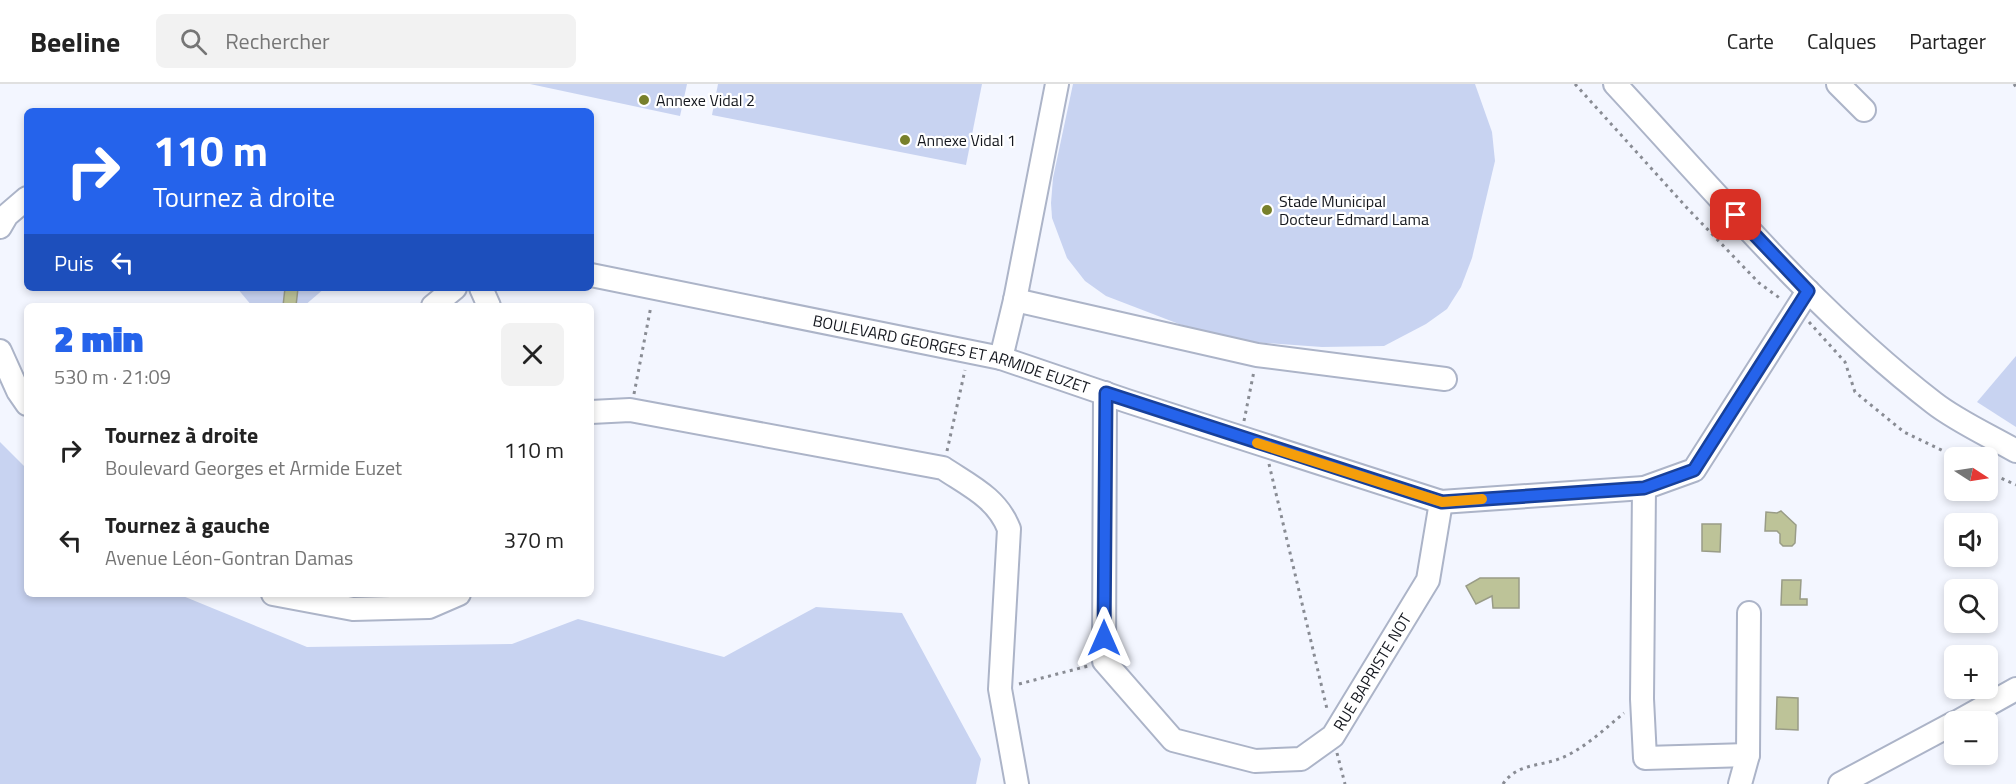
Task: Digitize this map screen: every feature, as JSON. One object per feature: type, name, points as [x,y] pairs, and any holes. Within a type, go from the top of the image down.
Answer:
[{"type":"street","points":[[1000,358],[1015,300],[1057,84]]},
{"type":"street","points":[[1615,84],[1801,300],[1863,344],[1936,404],[2016,451]]},
{"type":"street","points":[[1838,84],[1864,110]]},
{"type":"street","points":[[0,227],[7,215],[24,201]]},
{"type":"street","name":"BOULEVARD GEORGES ET ARMIDE EUZET","points":[[594,276],[1000,358],[1442,502],[1644,488],[1694,470],[1801,300]]},
{"type":"street","points":[[437,303],[451,291]]},
{"type":"street","points":[[1015,300],[1257,355],[1445,379]]},
{"type":"street","points":[[0,351],[24,400]]},
{"type":"street","points":[[1104,661],[1106,393]]},
{"type":"street","points":[[594,412],[630,410],[943,468],[986,495],[1003,513],[1009,529],[1000,689],[1017,784]]},
{"type":"street","points":[[1644,488],[1642,699],[1646,758],[1748,755]]},
{"type":"street","name":"RUE BAPRISTE NOT","points":[[1104,661],[1173,740],[1255,760],[1301,759],[1333,736],[1428,580],[1442,502]]},
{"type":"street","points":[[289,597],[353,609],[429,607],[452,597]]},
{"type":"street","points":[[1740,784],[1748,755],[1749,613]]},
{"type":"street","points":[[1975,711],[2016,689]]},
{"type":"street","points":[[1840,784],[1944,728]]},
{"type":"path","points":[[1575,84],[1688,209],[1759,283],[1801,300],[1810,323],[1845,362],[1855,392],[1904,432],[1944,451]]},
{"type":"path","points":[[630,410],[655,288]]},
{"type":"path","points":[[943,468],[969,352]]},
{"type":"path","points":[[1241,437],[1257,355]]},
{"type":"path","points":[[1264,445],[1345,784]]},
{"type":"path","points":[[1998,477],[2016,485]]},
{"type":"path","points":[[1000,689],[1060,675],[1104,661]]},
{"type":"path","points":[[1503,784],[1508,777],[1520,769],[1555,760],[1578,750],[1642,699]]},
{"type":"shaded area","name":"Annexe Vidal 2","points":[[530,84],[687,84],[680,116]]},
{"type":"shaded area","name":"Annexe Vidal 1","points":[[718,84],[982,84],[966,165],[712,115]]},
{"type":"shaded area","name":"Stade Municipal Docteur Edmard Lama","points":[[1073,84],[1475,84],[1492,132],[1495,161],[1472,258],[1461,287],[1447,309],[1426,324],[1384,346],[1322,347],[1239,341],[1179,324],[1106,296],[1085,281],[1067,258],[1052,218],[1053,178]]},
{"type":"shaded area","points":[[240,291],[322,291],[308,303],[250,303]]},
{"type":"shaded area","points":[[2016,356],[2016,427],[1977,402]]},
{"type":"shaded area","points":[[0,442],[24,466],[24,597],[185,597],[307,647],[512,644],[578,619],[724,657],[816,607],[902,613],[981,759],[976,784],[0,784]]},
{"type":"building","points":[[285,291],[298,291],[296,303],[283,303]]},
{"type":"building","points":[[1781,511],[1796,525],[1795,543],[1792,546],[1783,546],[1780,543],[1780,534],[1777,531],[1765,531],[1766,512]]},
{"type":"building","points":[[1702,524],[1721,524],[1720,552],[1702,551]]},
{"type":"building","points":[[1480,578],[1519,578],[1519,608],[1493,608],[1492,596],[1476,604],[1466,586]]},
{"type":"building","points":[[1782,580],[1801,580],[1800,599],[1807,599],[1807,605],[1781,605]]},
{"type":"building","points":[[1777,697],[1798,698],[1798,730],[1776,729]]},
{"type":"slow traffic","points":[[1257,443],[1442,502],[1482,499]]},
{"type":"place","name":"Annexe Vidal 2","points":[[644,100]]},
{"type":"place","name":"Annexe Vidal 1","points":[[905,140]]},
{"type":"place","name":"Stade Municipal Docteur Edmard Lama","points":[[1267,210]]},
{"type":"route","points":[[1104,638],[1106,393],[1442,502],[1644,488],[1694,470],[1808,291],[1736,215]]}]
